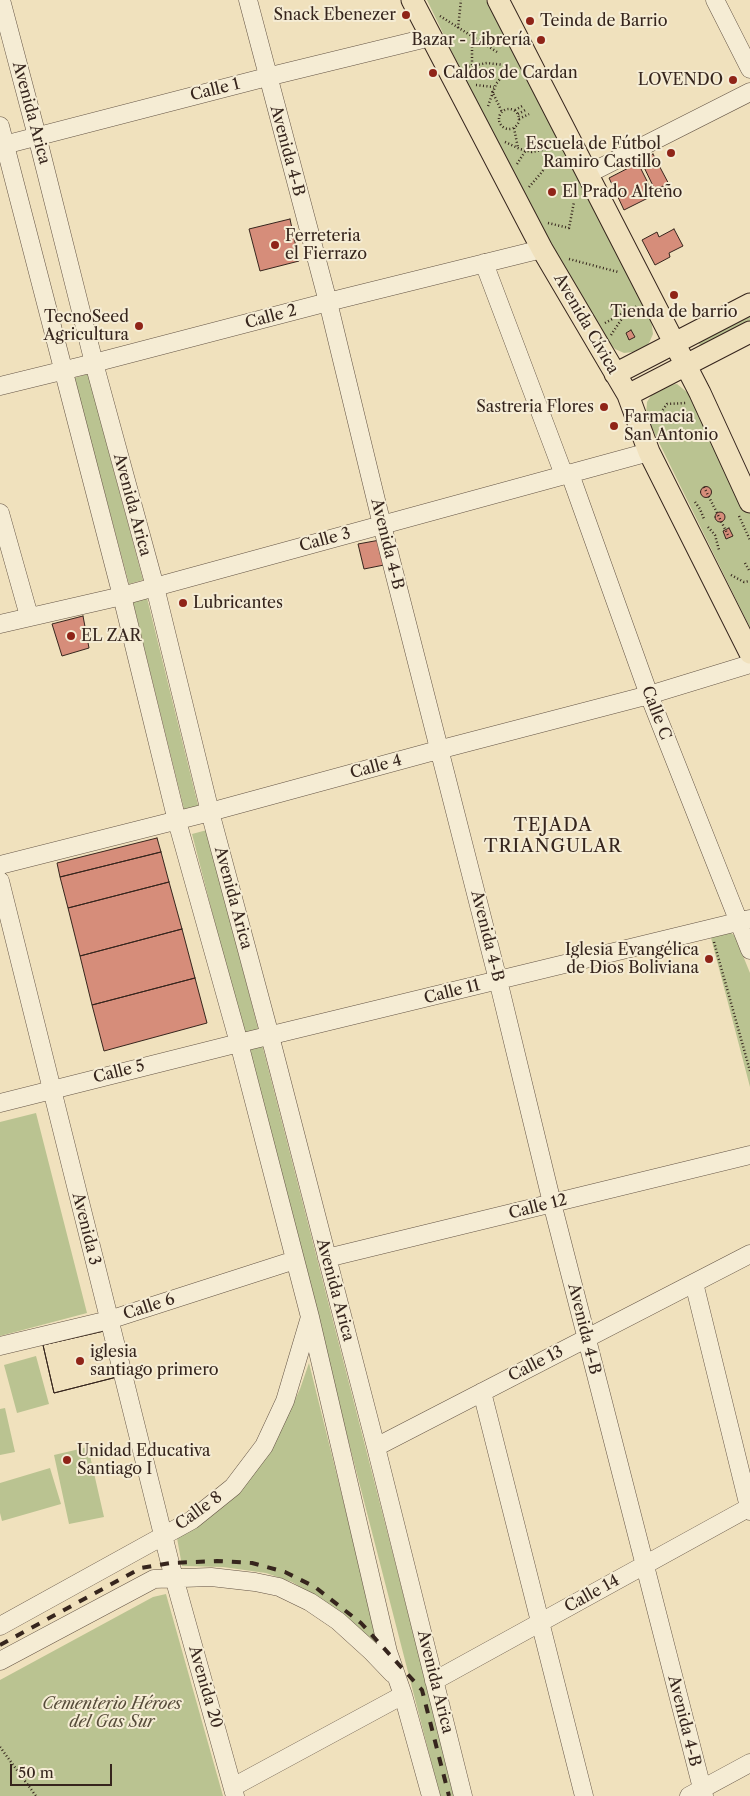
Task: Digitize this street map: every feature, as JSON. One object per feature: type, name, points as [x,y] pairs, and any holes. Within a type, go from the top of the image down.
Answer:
[{"type":"main road","name":"Avenida Cívica","points":[[412,0],[542,249],[628,395],[649,452],[750,653]]},
{"type":"main road","points":[[504,2],[588,174],[686,365],[744,507]]},
{"type":"main road","points":[[615,374],[750,304]]},
{"type":"main road","points":[[628,395],[750,332]]},
{"type":"street","name":"Avenida Arica","points":[[1,0],[376,1447],[463,1796]]},
{"type":"street","name":"Avenida 4-B","points":[[248,0],[328,302],[438,750],[498,980],[552,1203],[644,1565],[698,1794]]},
{"type":"street","points":[[715,0],[750,68]]},
{"type":"street","name":"Calle 1","points":[[2,145],[431,37]]},
{"type":"street","points":[[588,174],[750,92]]},
{"type":"street","name":"Avenida Arica","points":[[0,126],[2,145],[64,370],[177,821],[310,1317],[388,1652],[403,1695],[432,1796]]},
{"type":"street","name":"Calle 2","points":[[0,386],[94,364],[328,302],[542,249]]},
{"type":"street","name":"Calle C","points":[[484,263],[567,475],[649,695],[744,920],[750,950]]},
{"type":"street","name":"Calle 3","points":[[0,624],[122,596],[649,452]]},
{"type":"street","points":[[0,513],[29,616]]},
{"type":"street","name":"Calle 4","points":[[0,865],[177,821],[649,695],[750,664]]},
{"type":"street","name":"Avenida 3","points":[[0,881],[174,1578]]},
{"type":"street","name":"Calle 11","points":[[238,1043],[744,920]]},
{"type":"street","name":"Calle 5","points":[[0,1103],[238,1043]]},
{"type":"street","name":"Calle 12","points":[[327,1258],[750,1155]]},
{"type":"street","name":"Calle 13","points":[[376,1447],[750,1254]]},
{"type":"street","name":"Calle 6","points":[[0,1346],[109,1320],[295,1260]]},
{"type":"street","points":[[694,1283],[750,1509]]},
{"type":"street","name":"Calle 8","points":[[0,1626],[192,1520],[233,1486],[264,1446],[285,1401],[310,1317]]},
{"type":"street","points":[[482,1392],[584,1796]]},
{"type":"street","name":"Calle 14","points":[[434,1681],[750,1509]]},
{"type":"street","points":[[0,1661],[154,1580],[211,1577],[279,1587],[310,1602],[338,1622],[397,1676]]},
{"type":"street","name":"Avenida 20","points":[[174,1578],[234,1791]]},
{"type":"street","points":[[234,1791],[403,1695]]},
{"type":"street","points":[[698,1794],[750,1763]]},
{"type":"path","points":[[458,28],[461,0]]},
{"type":"path","points":[[434,12],[497,52]]},
{"type":"path","points":[[472,36],[472,65]]},
{"type":"path","points":[[461,68],[472,65],[504,64]]},
{"type":"path","points":[[488,106],[494,87],[506,70]]},
{"type":"path","points":[[470,86],[484,85],[494,87]]},
{"type":"path","points":[[492,91],[502,112]]},
{"type":"path","points":[[514,110],[524,104]]},
{"type":"path","points":[[520,119],[514,110],[508,109],[502,112],[499,118],[502,127],[508,130],[514,128],[520,119],[529,114]]},
{"type":"path","points":[[518,114],[527,109]]},
{"type":"path","points":[[514,128],[518,148]]},
{"type":"path","points":[[504,142],[532,152],[547,149]]},
{"type":"path","points":[[513,168],[520,161],[526,150]]},
{"type":"path","points":[[524,191],[533,184],[551,157]]},
{"type":"path","points":[[540,221],[569,228],[574,202]]},
{"type":"path","points":[[569,259],[620,272]]},
{"type":"path","points":[[604,324],[639,304]]},
{"type":"path","points":[[610,336],[623,317],[645,317]]},
{"type":"path","points":[[659,428],[657,418],[668,404],[686,402],[687,405]]},
{"type":"path","points":[[704,487],[729,537]]},
{"type":"path","points":[[689,495],[700,509],[708,528],[715,535],[720,552]]},
{"type":"path","points":[[744,507],[750,540]]},
{"type":"path","points":[[745,563],[750,572]]},
{"type":"path","points":[[727,572],[738,580],[750,581]]},
{"type":"path","points":[[711,928],[750,1071]]},
{"type":"path","points":[[0,1747],[36,1796]]},
{"type":"green space","name":"El Prado Alteño","points":[[427,0],[486,0],[651,319],[653,334],[649,343],[641,351],[624,353],[615,349],[609,343],[536,226]]},
{"type":"green space","points":[[750,313],[750,322],[703,346],[699,344],[698,341]]},
{"type":"green space","points":[[88,374],[143,580],[129,584],[74,378]]},
{"type":"green space","points":[[677,384],[694,398],[750,511],[750,628],[646,416],[647,402],[652,394],[666,385]]},
{"type":"green space","points":[[146,594],[199,809],[185,813],[132,598]]},
{"type":"green space","points":[[207,830],[455,1796],[440,1796],[192,834]]},
{"type":"green space","points":[[728,931],[734,935],[750,973],[750,1087],[710,934]]},
{"type":"green space","points":[[36,1113],[87,1313],[0,1336],[0,1122]]},
{"type":"green space","points":[[36,1356],[49,1404],[17,1413],[4,1365]]},
{"type":"green space","points":[[309,1363],[380,1649],[335,1608],[292,1582],[266,1573],[223,1567],[182,1566],[177,1538],[233,1495],[260,1466],[278,1436],[300,1389]]},
{"type":"green space","points":[[5,1408],[15,1452],[0,1455],[0,1409]]},
{"type":"green space","points":[[88,1447],[104,1517],[69,1524],[54,1455]]},
{"type":"green space","points":[[50,1468],[61,1504],[2,1521],[0,1513],[0,1483]]},
{"type":"green space","name":"Cementerio Héroes del Gas Sur","points":[[166,1594],[223,1796],[0,1796],[0,1680],[153,1597]]},
{"type":"building","points":[[653,154],[672,190],[666,192],[663,186],[655,190],[641,161]]},
{"type":"building","points":[[638,163],[654,195],[624,210],[609,178]]},
{"type":"building","name":"Ferreteria el Fierrazo","points":[[290,219],[299,261],[260,271],[249,229]]},
{"type":"building","points":[[674,229],[683,246],[669,253],[670,257],[655,265],[642,240],[657,232],[659,237]]},
{"type":"building","points":[[631,330],[635,337],[629,340],[626,333]]},
{"type":"building","points":[[706,486],[712,492],[706,498],[700,492]]},
{"type":"building","points":[[718,512],[722,512],[725,517],[722,522],[718,522],[715,519],[715,515]]},
{"type":"building","points":[[729,528],[733,536],[726,539],[723,531]]},
{"type":"building","points":[[380,540],[384,565],[364,569],[358,544]]},
{"type":"building","name":"EL ZAR","points":[[83,616],[89,648],[62,656],[52,624]]},
{"type":"building","points":[[157,838],[161,852],[60,877],[57,863]]},
{"type":"building","points":[[161,852],[169,882],[68,908],[60,877]]},
{"type":"building","points":[[169,882],[182,929],[80,956],[68,908]]},
{"type":"building","points":[[182,929],[195,978],[92,1005],[80,956]]},
{"type":"building","points":[[195,978],[207,1023],[104,1051],[92,1005]]},
{"type":"building","name":"iglesia santiago primero","points":[[104,1331],[117,1377],[54,1393],[43,1345]]},
{"type":"building","name":"iglesia santiago primero","points":[[104,1331],[117,1377],[54,1393],[43,1345]]},
{"type":"railway","points":[[0,1645],[141,1568],[170,1563],[217,1561],[252,1563],[285,1572],[315,1587],[361,1623],[422,1690],[449,1796]]},
{"type":"place","name":"Snack Ebenezer","points":[[406,15]]},
{"type":"place","name":"Teinda de Barrio","points":[[530,21]]},
{"type":"place","name":"Bazar - Librería","points":[[541,40]]},
{"type":"place","name":"Caldos de Cardan","points":[[433,73]]},
{"type":"place","name":"LOVENDO","points":[[733,80]]},
{"type":"place","name":"Escuela de Fútbol Ramiro Castillo","points":[[671,153]]},
{"type":"place","name":"El Prado Alteño","points":[[552,192]]},
{"type":"place","name":"Ferreteria el Fierrazo","points":[[275,245]]},
{"type":"place","name":"Tienda de barrio","points":[[674,295]]},
{"type":"place","name":"TecnoSeed Agricultura","points":[[139,326]]},
{"type":"place","name":"Sastreria Flores","points":[[604,407]]},
{"type":"place","name":"Farmacia San Antonio","points":[[614,426]]},
{"type":"place","name":"Lubricantes","points":[[183,603]]},
{"type":"place","name":"EL ZAR","points":[[71,636]]},
{"type":"place","name":"Iglesia Evangélica de Dios Boliviana","points":[[709,959]]},
{"type":"place","name":"iglesia santiago primero","points":[[80,1361]]},
{"type":"place","name":"Unidad Educativa Santiago I","points":[[67,1460]]},
{"type":"district","name":"TEJADA TRIANGULAR","points":[[553,836]]}]
